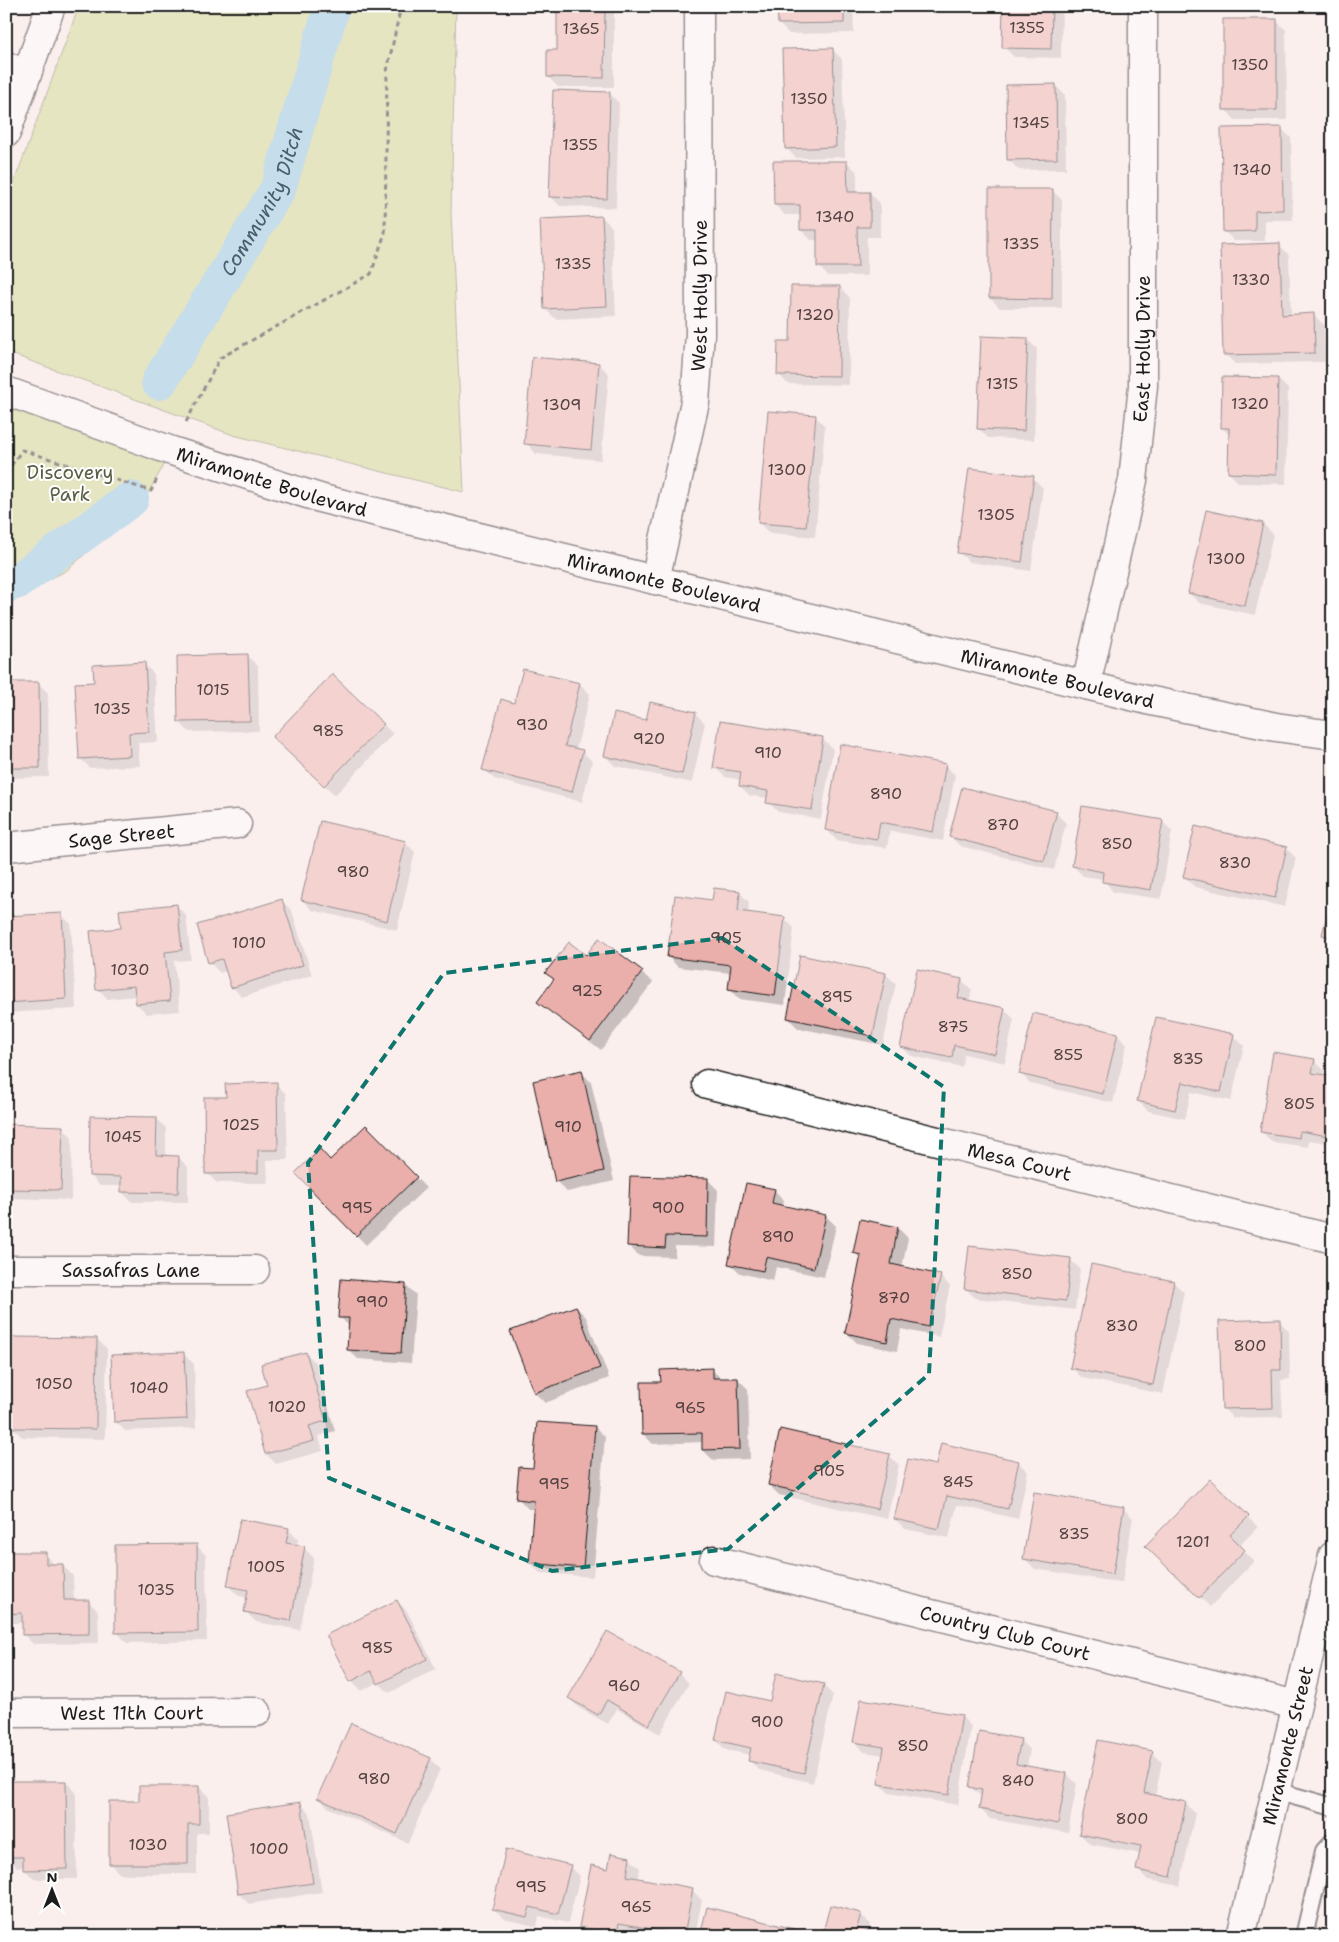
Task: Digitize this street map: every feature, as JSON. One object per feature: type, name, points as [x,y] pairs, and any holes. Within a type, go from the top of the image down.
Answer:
[{"type":"street","points":[[6,133],[17,70],[51,6]]},
{"type":"street","name":"West Holly Drive","points":[[655,580],[696,402],[700,334],[699,6]]},
{"type":"street","name":"East Holly Drive","points":[[1086,686],[1133,480],[1142,386],[1143,6]]},
{"type":"street","name":"Miramonte Boulevard","points":[[6,391],[172,451],[323,499],[1086,686],[1276,727],[1333,735]]},
{"type":"street","name":"Sage Street","points":[[6,847],[237,824]]},
{"type":"street","name":"Mesa Court","points":[[707,1084],[1333,1239]]},
{"type":"street","name":"Sassafras Lane","points":[[6,1270],[255,1270]]},
{"type":"street","name":"Miramonte Street","points":[[1241,1936],[1333,1556]]},
{"type":"street","name":"Country Club Court","points":[[714,1560],[1296,1705]]},
{"type":"street","name":"West 11th Court","points":[[6,1713],[257,1712]]},
{"type":"lane","points":[[1276,1791],[1333,1807]]},
{"type":"lane","points":[[1304,1936],[1324,1851],[1333,1842]]},
{"type":"path","points":[[6,473],[22,450],[151,491],[220,358],[371,274],[385,233],[387,71],[401,6]]},
{"type":"highlighted area","points":[[722,938],[944,1087],[929,1374],[728,1549],[552,1571],[329,1478],[308,1163],[444,973]]},
{"type":"green space","points":[[79,6],[456,6],[451,212],[464,492],[233,435],[6,352],[6,204]]},
{"type":"green space","name":"Discovery Park","points":[[6,391],[172,451],[141,505],[66,571],[6,600]]},
{"type":"building","points":[[557,6],[605,6],[604,78],[547,77],[547,50],[557,50]]},
{"type":"building","points":[[777,6],[844,6],[844,23],[778,24]]},
{"type":"building","points":[[1003,6],[1052,6],[1051,49],[1002,48]]},
{"type":"building","points":[[1223,19],[1277,19],[1277,110],[1223,110]]},
{"type":"building","points":[[833,48],[836,147],[785,149],[782,49]]},
{"type":"building","points":[[1056,84],[1057,159],[1007,160],[1006,85]]},
{"type":"building","points":[[553,90],[610,92],[607,199],[549,197]]},
{"type":"building","points":[[1282,127],[1283,210],[1255,211],[1255,231],[1223,232],[1221,128]]},
{"type":"building","points":[[773,161],[847,161],[848,192],[870,192],[870,227],[857,227],[858,267],[817,267],[817,230],[800,230],[800,205],[774,205]]},
{"type":"building","points":[[989,189],[1053,189],[1052,299],[989,298]]},
{"type":"building","points":[[602,216],[607,306],[544,309],[540,219]]},
{"type":"building","points":[[1280,243],[1282,315],[1314,313],[1315,353],[1223,355],[1220,245]]},
{"type":"building","points":[[791,286],[840,286],[839,376],[777,375],[778,341],[790,341]]},
{"type":"building","points":[[981,336],[1028,338],[1024,431],[977,429]]},
{"type":"building","points":[[532,357],[599,363],[591,450],[524,444]]},
{"type":"building","points":[[1222,377],[1278,378],[1276,475],[1228,473],[1229,428],[1221,428]]},
{"type":"building","points":[[768,411],[816,415],[806,527],[758,523]]},
{"type":"building","points":[[969,468],[1034,476],[1022,562],[957,553]]},
{"type":"building","points":[[1206,510],[1263,523],[1245,606],[1188,593]]},
{"type":"building","points":[[248,654],[250,721],[178,722],[177,656]]},
{"type":"building","points":[[145,662],[149,732],[129,733],[130,756],[79,759],[75,683],[94,682],[93,665]]},
{"type":"building","points":[[523,669],[580,683],[565,746],[583,750],[572,792],[482,770],[501,699],[514,703]]},
{"type":"building","points":[[332,674],[384,724],[324,786],[272,737]]},
{"type":"building","points":[[6,682],[39,682],[40,768],[6,768]]},
{"type":"building","points":[[650,702],[696,712],[682,774],[604,756],[614,713],[646,720]]},
{"type":"building","points":[[720,721],[823,737],[812,810],[766,803],[768,791],[739,786],[741,772],[713,768]]},
{"type":"building","points":[[840,744],[946,764],[933,832],[880,822],[877,839],[825,830]]},
{"type":"building","points":[[962,787],[1057,811],[1044,861],[949,837]]},
{"type":"building","points":[[1082,806],[1163,820],[1151,890],[1102,882],[1103,872],[1072,866]]},
{"type":"building","points":[[320,821],[406,841],[387,921],[301,900]]},
{"type":"building","points":[[1195,826],[1287,847],[1275,898],[1183,877]]},
{"type":"building","points":[[714,888],[740,891],[738,911],[785,917],[775,996],[728,989],[731,965],[667,957],[675,895],[712,900]]},
{"type":"building","points":[[1333,890],[1333,938],[1322,935]]},
{"type":"building","points":[[282,899],[303,965],[231,988],[222,959],[208,963],[197,925]]},
{"type":"building","points":[[177,904],[182,950],[165,952],[170,1001],[136,1004],[134,986],[96,990],[90,931],[121,928],[119,910]]},
{"type":"building","points":[[62,913],[66,999],[6,1003],[6,916]]},
{"type":"building","points":[[599,938],[643,971],[590,1041],[537,1002],[554,979],[545,973],[569,942],[586,955]]},
{"type":"building","points":[[800,955],[886,973],[873,1036],[787,1018]]},
{"type":"building","points":[[917,969],[962,979],[958,998],[1005,1008],[995,1054],[954,1045],[952,1058],[900,1047]]},
{"type":"building","points":[[1033,1013],[1118,1033],[1103,1094],[1019,1074]]},
{"type":"building","points":[[1156,1017],[1234,1034],[1221,1092],[1182,1082],[1175,1110],[1137,1101]]},
{"type":"building","points":[[1273,1052],[1315,1059],[1312,1073],[1333,1076],[1333,1137],[1300,1131],[1299,1138],[1260,1132]]},
{"type":"building","points":[[582,1070],[604,1171],[555,1182],[533,1081]]},
{"type":"building","points":[[277,1082],[278,1150],[258,1150],[258,1173],[205,1174],[204,1097],[226,1097],[225,1084]]},
{"type":"building","points":[[90,1116],[157,1117],[156,1155],[179,1156],[178,1193],[121,1192],[121,1177],[89,1176]]},
{"type":"building","points":[[6,1124],[63,1126],[61,1190],[6,1189]]},
{"type":"building","points":[[366,1125],[417,1177],[356,1236],[295,1173],[320,1149],[330,1160]]},
{"type":"building","points":[[630,1176],[708,1178],[707,1237],[666,1236],[665,1248],[627,1246]]},
{"type":"building","points":[[746,1183],[775,1189],[772,1203],[826,1215],[814,1268],[766,1257],[763,1271],[728,1264]]},
{"type":"building","points":[[860,1219],[898,1227],[891,1264],[941,1275],[929,1327],[891,1319],[887,1342],[845,1333],[861,1255],[853,1253]]},
{"type":"building","points":[[969,1246],[1071,1258],[1066,1301],[964,1289]]},
{"type":"building","points":[[1091,1264],[1174,1281],[1153,1385],[1070,1368]]},
{"type":"building","points":[[341,1279],[406,1284],[401,1353],[347,1350],[349,1318],[338,1318]]},
{"type":"building","points":[[576,1306],[600,1368],[534,1393],[510,1331]]},
{"type":"building","points":[[1280,1319],[1281,1370],[1272,1370],[1273,1408],[1222,1409],[1219,1321]]},
{"type":"building","points":[[12,1337],[97,1338],[96,1429],[11,1428]]},
{"type":"building","points":[[184,1352],[187,1419],[114,1422],[111,1355]]},
{"type":"building","points":[[306,1352],[326,1421],[309,1426],[314,1441],[265,1454],[247,1391],[267,1385],[261,1364]]},
{"type":"building","points":[[713,1368],[713,1378],[738,1378],[740,1449],[702,1450],[702,1433],[642,1434],[641,1382],[661,1382],[660,1370]]},
{"type":"building","points":[[537,1422],[595,1426],[583,1568],[529,1563],[534,1501],[516,1499],[519,1467],[533,1468]]},
{"type":"building","points":[[780,1429],[890,1454],[877,1509],[768,1485]]},
{"type":"building","points":[[941,1443],[1019,1461],[1008,1509],[947,1496],[939,1529],[894,1519],[908,1459],[936,1465]]},
{"type":"building","points":[[1210,1479],[1249,1516],[1230,1535],[1245,1550],[1199,1598],[1145,1546]]},
{"type":"building","points":[[1034,1492],[1124,1507],[1113,1574],[1023,1559]]},
{"type":"building","points":[[240,1519],[289,1528],[286,1543],[305,1546],[291,1621],[244,1612],[248,1590],[227,1586]]},
{"type":"building","points":[[197,1544],[198,1632],[115,1633],[115,1545]]},
{"type":"building","points":[[6,1552],[46,1552],[46,1564],[63,1564],[64,1600],[89,1600],[89,1634],[22,1635],[22,1613],[6,1614]]},
{"type":"building","points":[[397,1600],[427,1659],[378,1684],[371,1671],[350,1682],[326,1635]]},
{"type":"building","points":[[607,1631],[680,1672],[649,1725],[607,1700],[598,1715],[568,1698]]},
{"type":"building","points":[[776,1673],[824,1684],[804,1773],[748,1761],[751,1748],[715,1740],[726,1691],[770,1701]]},
{"type":"building","points":[[861,1699],[962,1715],[949,1795],[878,1784],[884,1747],[853,1742]]},
{"type":"building","points":[[351,1723],[431,1758],[397,1834],[317,1798]]},
{"type":"building","points":[[979,1731],[1021,1739],[1016,1764],[1067,1773],[1058,1824],[979,1809],[982,1790],[969,1787]]},
{"type":"building","points":[[1098,1740],[1153,1751],[1144,1793],[1186,1802],[1171,1877],[1136,1870],[1141,1846],[1079,1834]]},
{"type":"building","points":[[6,1781],[66,1781],[67,1869],[23,1870],[23,1857],[6,1857]]},
{"type":"building","points":[[139,1786],[199,1786],[199,1824],[188,1824],[188,1864],[109,1864],[109,1801],[139,1801]]},
{"type":"building","points":[[301,1802],[313,1883],[238,1894],[226,1813]]},
{"type":"building","points":[[506,1849],[571,1865],[558,1914],[530,1907],[527,1917],[492,1909]]},
{"type":"building","points":[[611,1853],[630,1857],[627,1876],[693,1888],[684,1935],[619,1923],[617,1933],[579,1927],[591,1865],[608,1869]]},
{"type":"building","points":[[830,1905],[861,1913],[857,1928],[889,1936],[822,1936]]},
{"type":"building","points":[[707,1907],[798,1930],[797,1936],[700,1936]]},
{"type":"waterway","name":"Community Ditch","points":[[159,382],[278,189],[332,6]]},
{"type":"waterway","name":"Community Ditch","points":[[6,585],[18,581],[131,499]]}]
